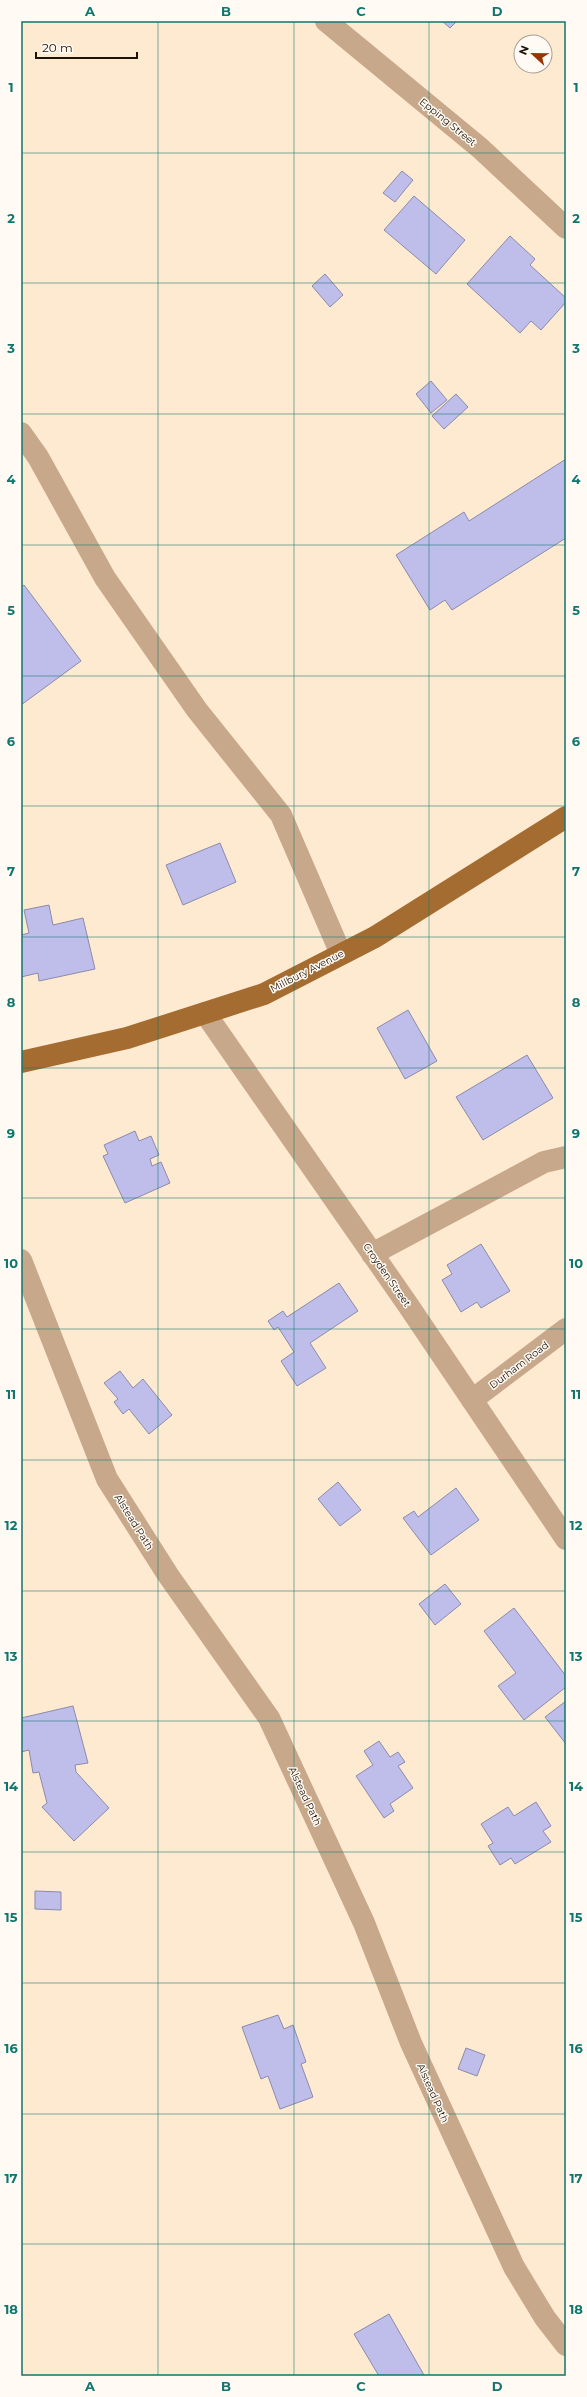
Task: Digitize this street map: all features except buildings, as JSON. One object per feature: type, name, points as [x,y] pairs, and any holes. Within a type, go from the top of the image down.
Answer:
[{"type":"main road","name":"Millbury Avenue","points":[[21,1062],[127,1038],[264,994],[375,937],[566,818]]},
{"type":"street","name":"Epping Street","points":[[326,21],[480,148],[566,228]]},
{"type":"street","points":[[21,433],[38,457],[105,578],[197,710],[281,815],[340,954]]},
{"type":"street","name":"Croyden Street","points":[[205,1013],[372,1254],[566,1539]]},
{"type":"street","points":[[372,1254],[544,1162],[566,1157]]},
{"type":"street","name":"Alstead Path","points":[[21,1260],[107,1479],[168,1575],[269,1718],[364,1923],[411,2043],[514,2267],[545,2318],[566,2345]]},
{"type":"street","name":"Durham Road","points":[[472,1400],[566,1329]]}]
